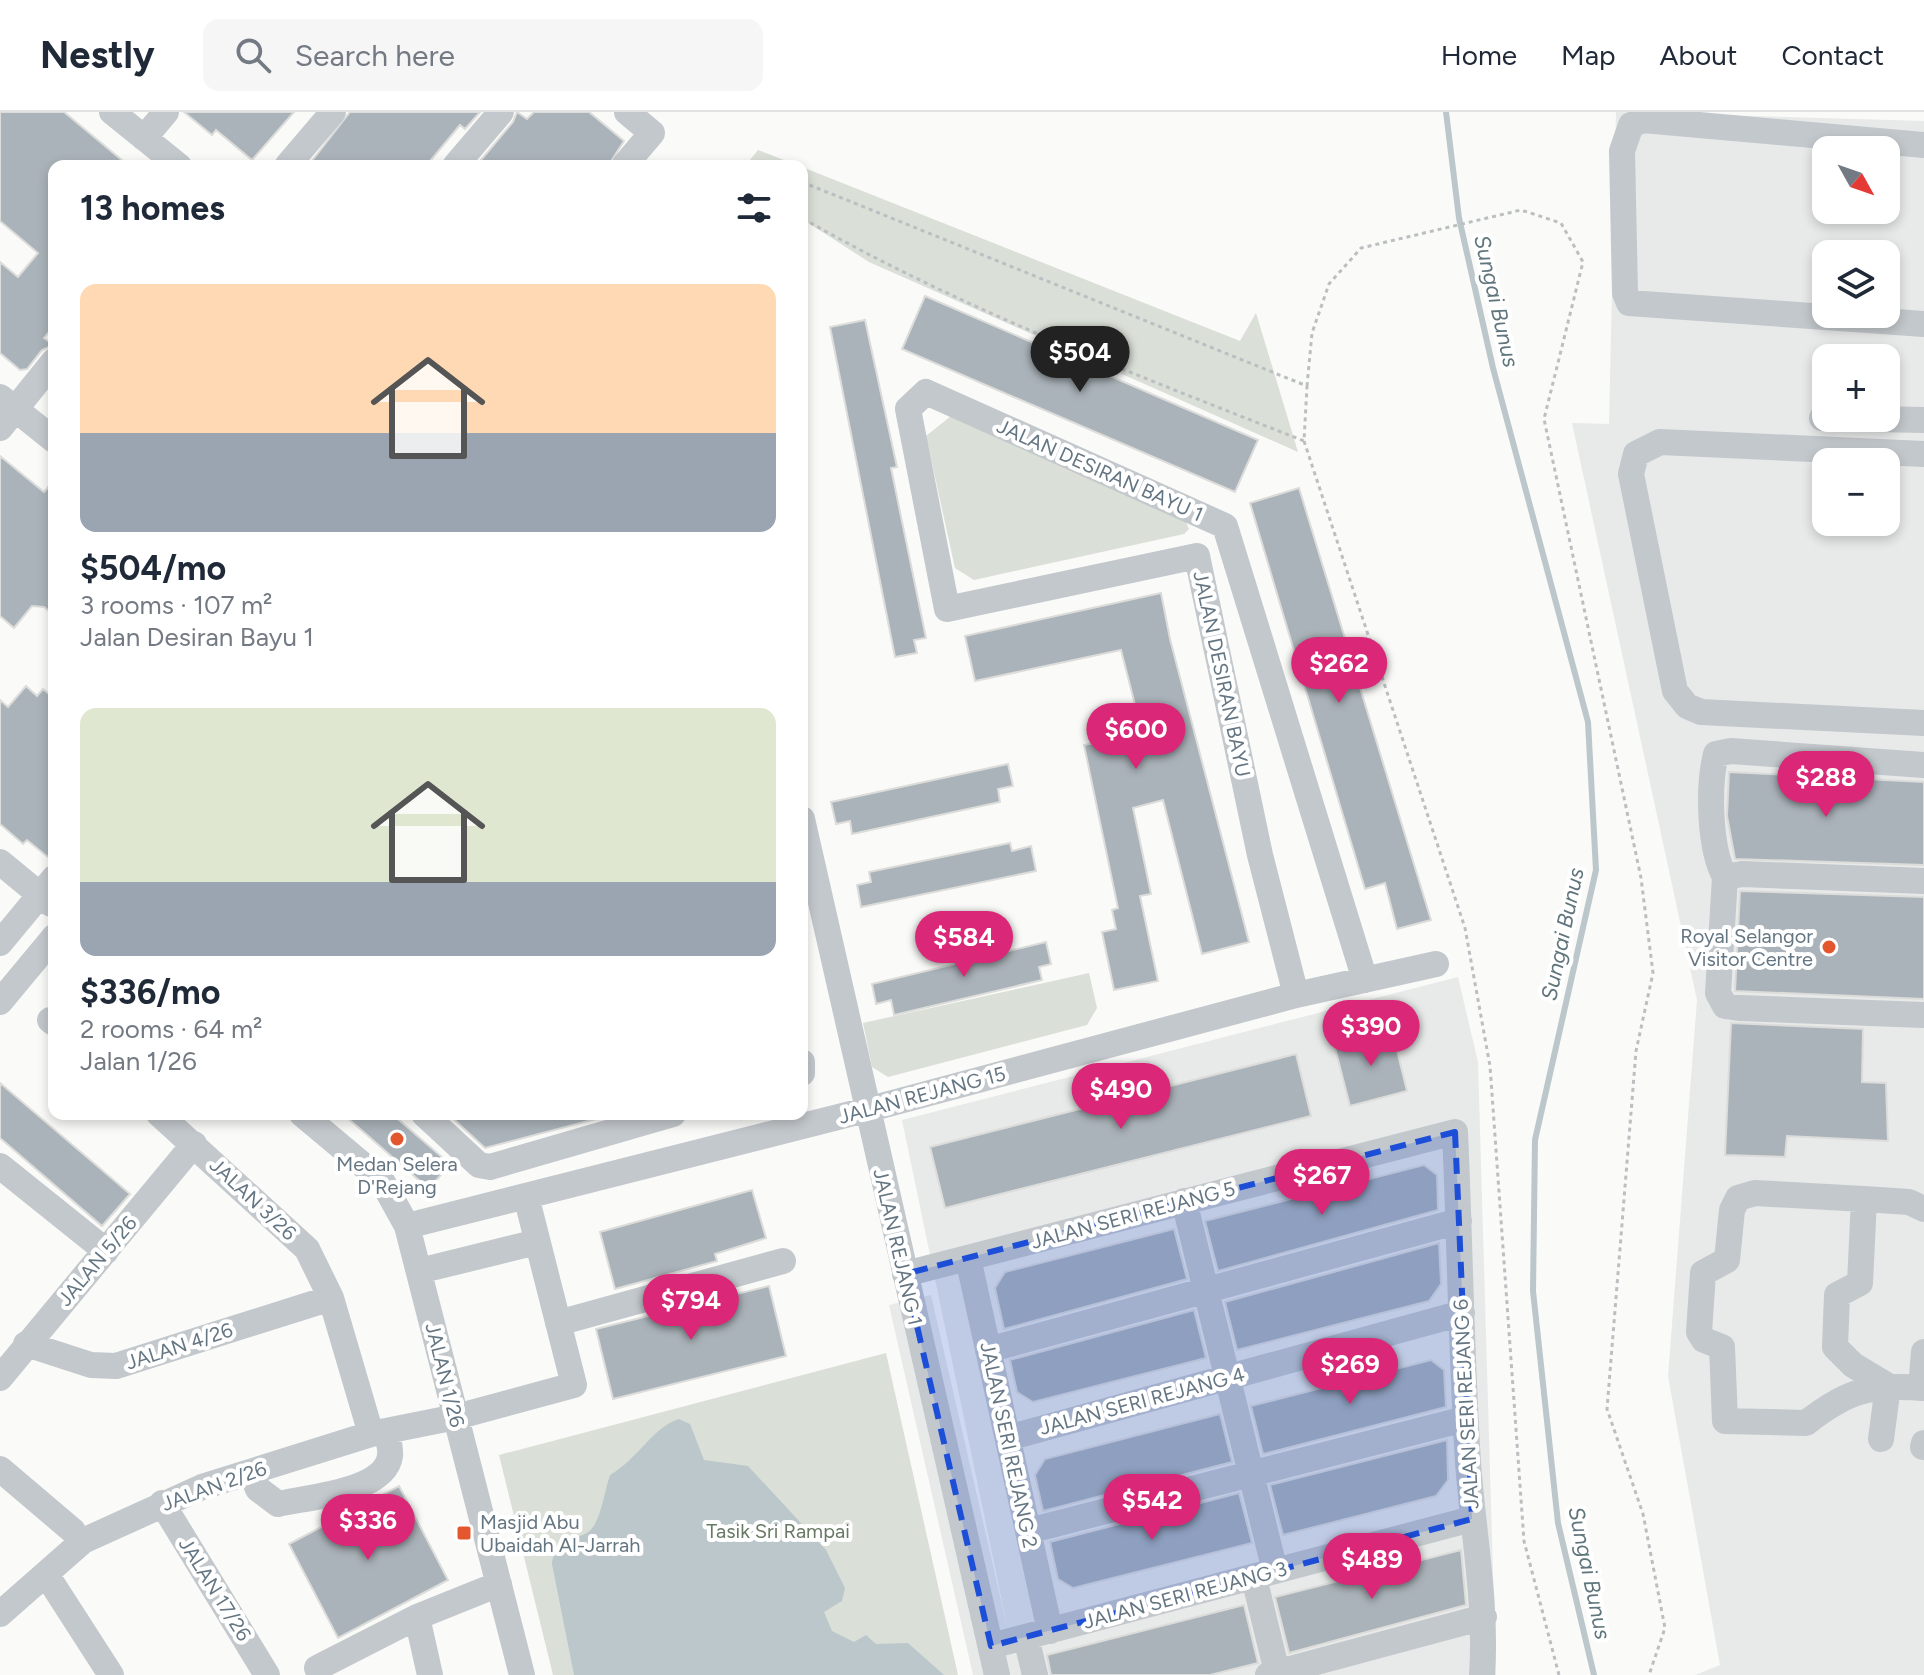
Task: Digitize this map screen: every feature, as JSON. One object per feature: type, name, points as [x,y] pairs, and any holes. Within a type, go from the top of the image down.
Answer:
[{"type":"street","points":[[112,112],[172,160]]},
{"type":"street","points":[[144,138],[166,112]]},
{"type":"street","points":[[292,160],[333,112]]},
{"type":"street","points":[[460,160],[501,112]]},
{"type":"street","points":[[627,112],[652,133],[629,160]]},
{"type":"street","points":[[1924,145],[1643,120],[1631,125],[1622,151],[1625,293],[1629,303],[1924,324]]},
{"type":"street","points":[[48,367],[5,411],[48,436]]},
{"type":"street","name":"JALAN DESIRAN BAYU 1","points":[[947,609],[908,409],[926,392],[1225,526],[1365,980]]},
{"type":"street","points":[[1900,420],[1924,420]]},
{"type":"street","points":[[1924,454],[1660,442],[1636,454],[1631,474],[1675,691],[1687,706],[1701,712],[1924,723]]},
{"type":"street","points":[[1197,556],[1225,526]]},
{"type":"street","name":"JALAN DESIRAN BAYU","points":[[947,609],[1197,556],[1260,855],[1296,995]]},
{"type":"street","points":[[1924,765],[1731,751],[1716,754],[1712,769],[1714,858],[1725,877],[1718,993],[1725,1006],[1924,1015]]},
{"type":"street","name":"JALAN REJANG 1","points":[[808,846],[997,1675]]},
{"type":"street","points":[[0,862],[48,892]]},
{"type":"street","points":[[1725,877],[1742,874],[1924,881]]},
{"type":"street","points":[[0,943],[48,894]]},
{"type":"street","points":[[0,1002],[48,944]]},
{"type":"street","name":"JALAN REJANG 15","points":[[407,1226],[866,1110],[1296,995],[1436,964]]},
{"type":"street","name":"JALAN 3/26","points":[[166,1120],[307,1249],[331,1298],[378,1432],[390,1455],[384,1472],[370,1483],[278,1504],[258,1489],[251,1472]]},
{"type":"street","name":"JALAN 1/26","points":[[309,1120],[382,1181],[407,1226],[522,1675]]},
{"type":"street","points":[[430,1120],[479,1165],[490,1167],[651,1120]]},
{"type":"street","points":[[674,1120],[683,1157]]},
{"type":"street","name":"JALAN SERI REJANG 5","points":[[905,1274],[1455,1132]]},
{"type":"street","name":"JALAN SERI REJANG 6","points":[[1455,1132],[1465,1419],[1472,1519],[1484,1617],[1478,1674]]},
{"type":"street","name":"JALAN 5/26","points":[[0,1378],[194,1144]]},
{"type":"street","points":[[2,1172],[106,1251]]},
{"type":"street","points":[[1924,1209],[1909,1202],[1864,1199],[1755,1193],[1738,1198],[1732,1210],[1727,1260],[1703,1273],[1699,1332],[1704,1340],[1722,1347],[1725,1421],[1806,1423],[1837,1399],[1888,1386],[1923,1388],[1924,1352]]},
{"type":"street","points":[[526,1196],[558,1323],[783,1261]]},
{"type":"street","points":[[1864,1199],[1860,1283],[1837,1295],[1835,1347],[1853,1365],[1888,1386]]},
{"type":"street","points":[[1184,1201],[1252,1472],[1272,1674],[1484,1617]]},
{"type":"street","points":[[988,1350],[1459,1221]]},
{"type":"street","points":[[419,1271],[537,1242]]},
{"type":"street","name":"JALAN SERI REJANG 2","points":[[968,1258],[1028,1531],[1038,1634],[1035,1675]]},
{"type":"street","name":"JALAN 4/26","points":[[26,1344],[91,1365],[116,1366],[331,1298]]},
{"type":"street","name":"JALAN SERI REJANG 4","points":[[1008,1438],[1462,1313]]},
{"type":"street","name":"JALAN 2/26","points":[[0,1614],[83,1541],[162,1503],[378,1432],[456,1417],[574,1385],[558,1323]]},
{"type":"street","points":[[1881,1439],[1888,1386]]},
{"type":"street","points":[[1028,1531],[1465,1419]]},
{"type":"street","points":[[0,1469],[73,1531]]},
{"type":"street","name":"JALAN 17/26","points":[[162,1503],[267,1675]]},
{"type":"street","name":"JALAN SERI REJANG 3","points":[[991,1646],[1472,1519]]},
{"type":"street","points":[[46,1574],[111,1675]]},
{"type":"street","points":[[317,1668],[417,1617],[499,1584]]},
{"type":"street","points":[[417,1617],[423,1672]]},
{"type":"path","points":[[808,184],[1307,386]]},
{"type":"path","points":[[1559,1675],[1524,1541],[1490,1066],[1465,928],[1304,441],[1312,333],[1329,284],[1361,248],[1521,210],[1561,223],[1583,262],[1544,419],[1641,878],[1653,973],[1636,1051],[1607,1409],[1643,1514],[1665,1628],[1649,1675]]},
{"type":"path","points":[[808,221],[864,254],[1088,355],[1304,441]]},
{"type":"highlighted area","points":[[1455,1132],[1472,1519],[991,1646],[905,1274]]},
{"type":"shaded area","points":[[1616,112],[1924,121],[1924,1675],[1695,1675],[1720,1665],[1668,1376],[1697,1000],[1572,423],[1609,424]]},
{"type":"shaded area","points":[[1458,977],[1478,1062],[1496,1675],[973,1675],[889,1305],[931,1295],[1009,1635],[902,1120]]},
{"type":"shaded area","points":[[679,1419],[690,1424],[704,1460],[748,1466],[826,1550],[845,1588],[842,1601],[824,1612],[832,1631],[854,1642],[866,1635],[876,1644],[908,1643],[944,1675],[574,1675],[552,1564],[555,1552],[559,1545],[584,1535],[595,1524],[610,1475],[661,1429]]},
{"type":"green space","points":[[758,150],[784,160],[750,160]]},
{"type":"green space","points":[[808,169],[1240,341],[1256,313],[1298,452],[869,262],[808,223]]},
{"type":"green space","points":[[951,416],[1185,520],[1189,529],[1184,534],[974,580],[955,568],[926,436]]},
{"type":"green space","points":[[1089,973],[1097,1008],[1087,1025],[888,1077],[872,1067],[863,1023]]},
{"type":"green space","name":"Tasik Sri Rampai","points":[[886,1353],[958,1675],[553,1675],[499,1455]]},
{"type":"building","points":[[0,112],[64,112],[122,160],[48,160],[48,333],[44,338],[48,341],[48,348],[42,350],[27,369],[20,370],[0,353],[0,262],[18,277],[38,253],[0,221]]},
{"type":"building","points":[[184,112],[294,112],[252,160],[216,130],[212,135]]},
{"type":"building","points":[[350,112],[480,112],[465,129],[460,125],[431,160],[313,160]]},
{"type":"building","points":[[517,112],[527,119],[534,112],[589,112],[624,141],[612,160],[481,160],[513,122]]},
{"type":"building","points":[[925,296],[1258,440],[1235,492],[902,349]]},
{"type":"building","points":[[865,320],[897,467],[891,468],[926,638],[914,640],[917,653],[895,657],[830,327]]},
{"type":"building","points":[[0,456],[44,492],[48,487],[48,610],[32,606],[14,628],[0,616]]},
{"type":"building","points":[[1299,488],[1431,920],[1397,929],[1385,883],[1365,889],[1250,503]]},
{"type":"building","points":[[1161,593],[1170,639],[1249,942],[1202,954],[1163,800],[1133,808],[1151,894],[1140,896],[1158,981],[1114,990],[1102,932],[1116,929],[1112,910],[1118,908],[1084,745],[1106,741],[1108,752],[1145,744],[1121,650],[975,681],[965,636]]},
{"type":"building","points":[[26,686],[37,696],[43,689],[48,693],[48,857],[27,840],[23,844],[0,824],[0,700],[8,707]]},
{"type":"building","points":[[1008,764],[1013,786],[998,789],[1000,802],[852,834],[850,821],[836,824],[831,802]]},
{"type":"building","name":"Royal Selangor Visitor Centre","points":[[1729,772],[1924,782],[1924,865],[1735,859],[1727,816]]},
{"type":"building","points":[[1010,843],[1012,851],[1031,846],[1036,871],[861,907],[857,885],[871,882],[869,872]]},
{"type":"building","name":"Royal Selangor Visitor Centre","points":[[1740,891],[1924,897],[1924,999],[1735,991]]},
{"type":"building","points":[[1046,942],[1051,964],[1039,967],[1042,980],[894,1015],[891,1000],[876,1004],[872,984]]},
{"type":"building","name":"Royal Selangor Visitor Centre","points":[[1731,1023],[1863,1029],[1862,1082],[1886,1083],[1888,1141],[1787,1136],[1785,1157],[1725,1155]]},
{"type":"building","points":[[1392,1030],[1407,1091],[1350,1106],[1334,1044]]},
{"type":"building","points":[[1296,1054],[1311,1116],[945,1208],[930,1147]]},
{"type":"building","points":[[0,1083],[130,1194],[102,1226],[0,1138]]},
{"type":"building","name":"Medan Selera D'Rejang","points":[[350,1120],[399,1120],[450,1164],[429,1189]]},
{"type":"building","points":[[455,1120],[592,1120],[485,1148]]},
{"type":"building","points":[[1424,1165],[1437,1175],[1438,1210],[1218,1271],[1205,1221]]},
{"type":"building","points":[[752,1190],[766,1238],[715,1254],[717,1261],[615,1289],[600,1232]]},
{"type":"building","points":[[1174,1229],[1187,1279],[1004,1329],[995,1288],[1005,1272]]},
{"type":"building","points":[[1439,1243],[1441,1284],[1429,1301],[1237,1350],[1225,1302]]},
{"type":"building","points":[[769,1286],[786,1356],[613,1399],[596,1329]]},
{"type":"building","points":[[1194,1310],[1206,1358],[1033,1402],[1017,1392],[1010,1360]]},
{"type":"building","points":[[1431,1360],[1444,1370],[1446,1407],[1263,1454],[1251,1406]]},
{"type":"building","points":[[1220,1414],[1232,1462],[1043,1511],[1035,1475],[1045,1459]]},
{"type":"building","points":[[1447,1440],[1448,1480],[1436,1496],[1283,1535],[1270,1485]]},
{"type":"building","points":[[399,1486],[448,1580],[338,1638],[289,1544]]},
{"type":"building","points":[[1239,1493],[1252,1543],[1073,1588],[1058,1579],[1050,1542]]},
{"type":"building","points":[[1461,1550],[1466,1605],[1289,1653],[1275,1597]]},
{"type":"building","points":[[1244,1605],[1258,1663],[1210,1675],[1051,1675],[1047,1655]]},
{"type":"waterway","name":"Sungai Bunus","points":[[1446,112],[1459,218],[1493,368],[1588,722],[1596,870],[1535,1140],[1533,1291],[1558,1523],[1594,1675]]},
{"type":"place","name":"Royal Selangor Visitor Centre","points":[[1829,947]]},
{"type":"place","name":"Medan Selera D'Rejang","points":[[397,1139]]},
{"type":"place","name":"Masjid Abu Ubaidah Al-Jarrah","points":[[464,1533]]}]
